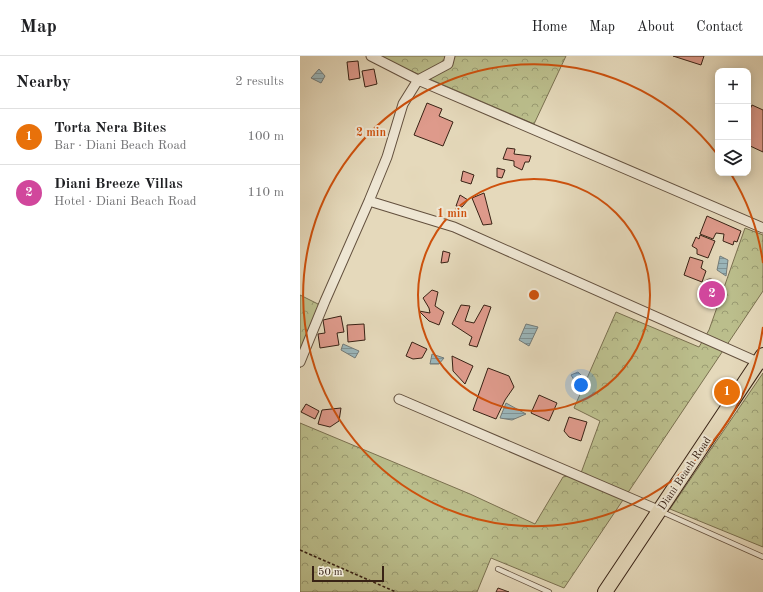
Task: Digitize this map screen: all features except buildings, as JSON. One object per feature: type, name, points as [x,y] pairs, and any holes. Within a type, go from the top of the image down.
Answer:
[{"type":"main road","name":"Diani Beach Road","points":[[605,592],[658,510],[762,360]]},
{"type":"street","points":[[371,56],[418,80],[763,228]]},
{"type":"street","points":[[300,362],[387,157],[403,104],[418,80],[448,64],[450,56]]},
{"type":"street","points":[[369,201],[454,227],[762,360]]},
{"type":"street","points":[[399,400],[658,510]]},
{"type":"lane","points":[[658,510],[763,557]]},
{"type":"lane","points":[[498,569],[549,592]]},
{"type":"path","points":[[300,550],[396,592]]},
{"type":"green space","points":[[380,56],[566,56],[534,124],[404,68]]},
{"type":"green space","points":[[745,228],[763,235],[763,291],[564,588],[491,558],[477,592],[300,592],[300,423],[470,494],[535,524],[563,477],[581,473],[600,421],[574,408],[616,312],[699,347],[709,330]]},
{"type":"green space","points":[[300,295],[326,308],[300,368]]},
{"type":"green space","points":[[763,373],[763,547],[670,509]]},
{"type":"water","points":[[319,69],[325,76],[321,83],[311,78]]},
{"type":"water","points":[[720,256],[728,260],[726,276],[717,270]]},
{"type":"water","points":[[526,324],[538,327],[529,346],[519,340]]},
{"type":"water","points":[[343,344],[359,351],[355,358],[341,350]]},
{"type":"water","points":[[432,354],[444,358],[439,364],[430,364]]},
{"type":"water","points":[[578,372],[588,382],[579,388],[571,375]]},
{"type":"water","points":[[506,403],[526,414],[512,420],[500,418]]},
{"type":"place","name":"Diani Breeze Villas","points":[[712,294]]},
{"type":"place","name":"Torta Nera Bites","points":[[727,392]]}]
